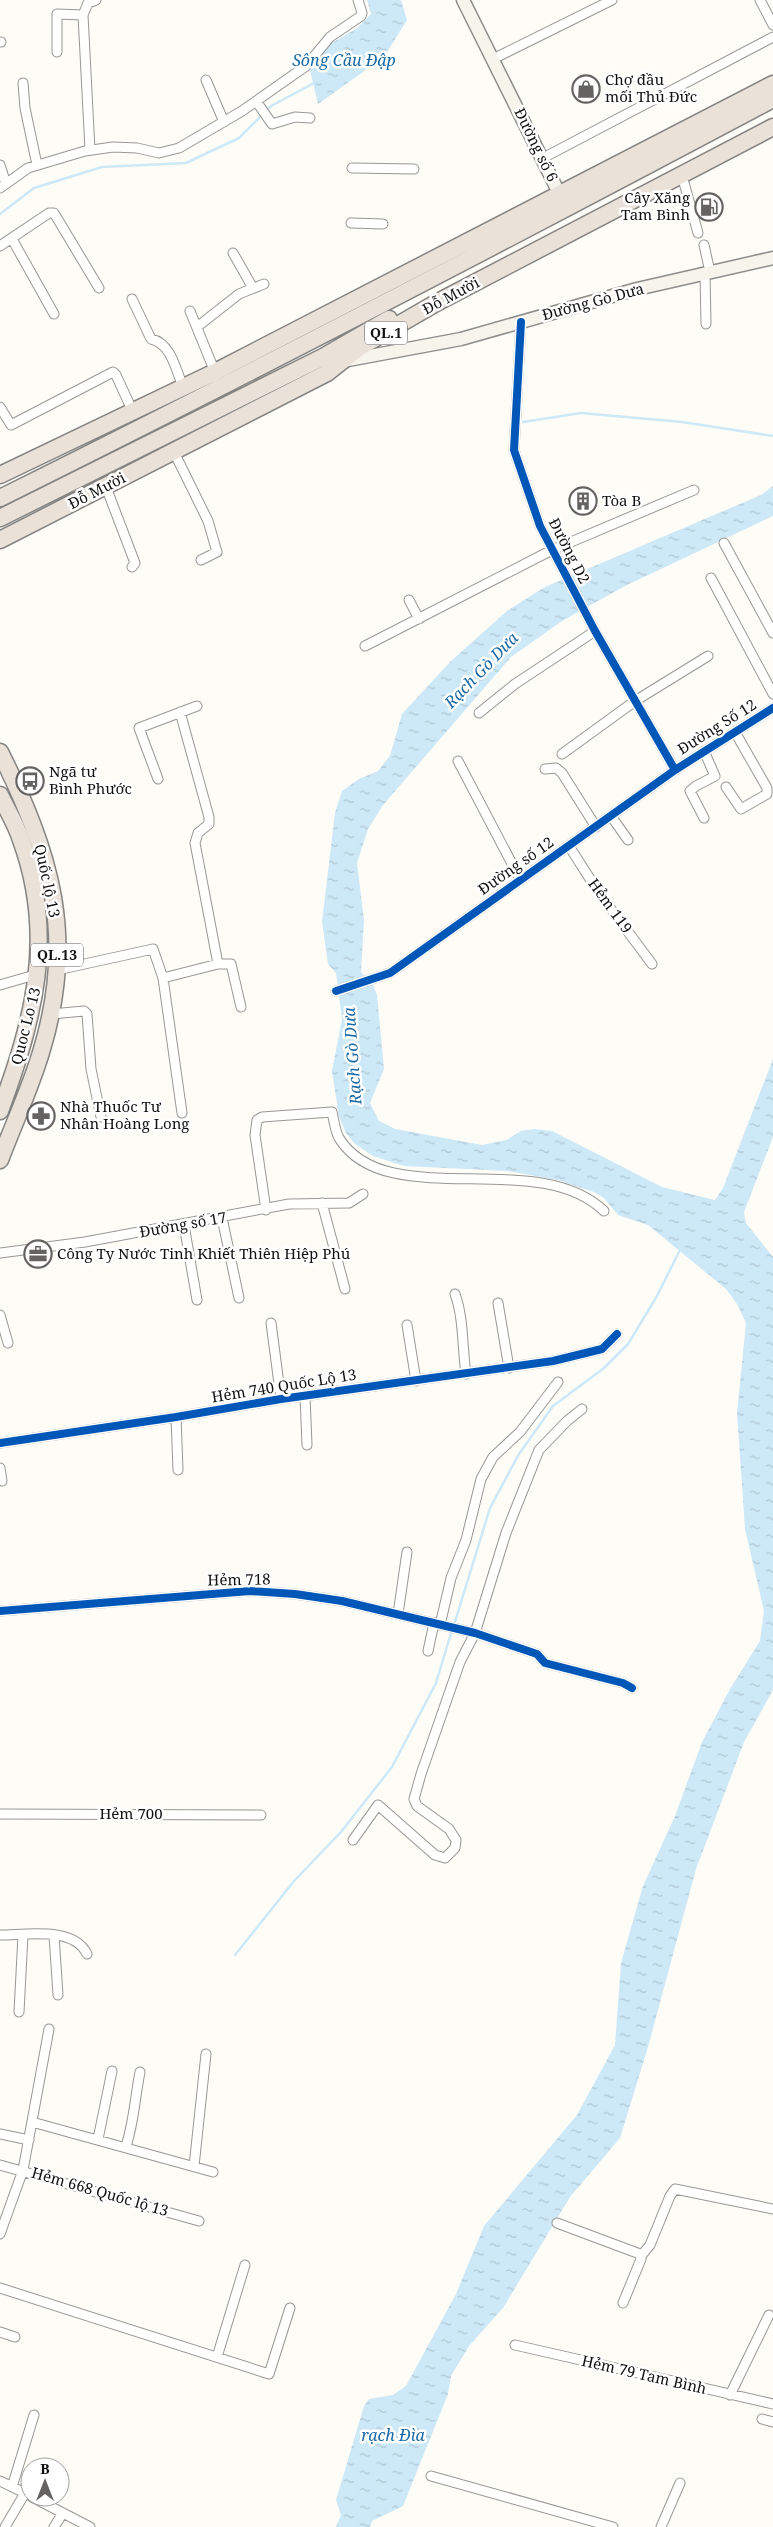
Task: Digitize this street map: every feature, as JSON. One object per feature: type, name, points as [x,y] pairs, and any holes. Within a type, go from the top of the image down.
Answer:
[{"type":"highway","name":"Đỗ Mười","points":[[171,410],[376,306],[773,84]]},
{"type":"highway","name":"Đỗ Mười","points":[[0,475],[133,412],[773,99]]},
{"type":"highway","name":"Đỗ Mười","points":[[184,431],[330,358],[360,347],[436,303],[681,171],[773,118]]},
{"type":"highway","name":"Đỗ Mười","points":[[0,540],[327,373],[330,358],[368,330],[681,171],[773,127]]},
{"type":"highway","points":[[312,340],[322,318],[376,306]]},
{"type":"highway","points":[[360,347],[368,330]]},
{"type":"highway","name":"QL.1","points":[[0,490],[171,410]]},
{"type":"highway","name":"QL.1","points":[[0,498],[171,410]]},
{"type":"highway","name":"QL.1","points":[[0,518],[184,431]]},
{"type":"highway","name":"QL.1","points":[[0,526],[184,431]]},
{"type":"highway","name":"Quốc lộ 13","points":[[0,752],[35,829],[43,852],[55,905],[57,970],[51,1014],[42,1050],[0,1160]]},
{"type":"highway","name":"Quoc Lo 13","points":[[0,795],[21,838],[34,886],[40,936],[39,974],[30,1022],[0,1111]]},
{"type":"street","points":[[90,150],[83,15],[88,3],[96,0]]},
{"type":"street","points":[[0,165],[3,186],[28,168],[90,150],[113,147],[136,148],[159,153],[179,148],[258,103],[306,66],[330,37],[348,26],[362,13],[358,0]]},
{"type":"street","points":[[463,0],[494,59],[612,0]]},
{"type":"street","points":[[760,0],[773,25]]},
{"type":"street","points":[[57,52],[57,14],[83,15]]},
{"type":"street","points":[[543,158],[773,37]]},
{"type":"street","name":"Đường số 6","points":[[494,59],[564,202]]},
{"type":"street","points":[[206,80],[224,122]]},
{"type":"street","points":[[23,83],[25,108],[37,165]]},
{"type":"street","points":[[258,103],[272,124],[295,117],[310,118]]},
{"type":"street","points":[[352,168],[414,169]]},
{"type":"street","points":[[681,171],[698,234]]},
{"type":"street","points":[[0,246],[50,213],[54,213],[99,288]]},
{"type":"street","points":[[351,223],[383,224]]},
{"type":"street","points":[[12,239],[54,314]]},
{"type":"street","points":[[704,245],[708,273],[706,324]]},
{"type":"street","points":[[233,253],[253,288]]},
{"type":"street","name":"Đường Gò Dưa","points":[[330,358],[461,339],[638,289],[773,258]]},
{"type":"street","points":[[197,327],[239,294],[264,284]]},
{"type":"street","points":[[132,299],[151,339],[159,341],[166,346],[184,387]]},
{"type":"street","points":[[190,311],[215,372]]},
{"type":"street","name":"Đường D2","points":[[520,322],[514,450],[540,526],[564,575],[675,770]]},
{"type":"street","points":[[0,407],[11,425],[113,372],[133,412]]},
{"type":"street","points":[[174,452],[208,521],[217,552],[201,560]]},
{"type":"street","points":[[106,486],[132,551],[135,563],[132,567]]},
{"type":"street","points":[[365,646],[552,550],[694,490]]},
{"type":"street","points":[[724,543],[773,633]]},
{"type":"street","points":[[710,578],[773,694]]},
{"type":"street","points":[[410,600],[420,619]]},
{"type":"street","points":[[479,713],[515,684],[595,631]]},
{"type":"street","points":[[562,754],[635,701],[708,656]]},
{"type":"street","points":[[158,779],[139,728],[197,706]]},
{"type":"street","name":"Đường Số 12","points":[[675,770],[773,708]]},
{"type":"street","points":[[180,712],[208,817],[209,824],[198,833],[196,843],[218,964]]},
{"type":"street","points":[[726,787],[741,809],[767,794],[768,788],[735,732]]},
{"type":"street","points":[[704,752],[715,776],[690,791],[704,818]]},
{"type":"street","points":[[458,760],[520,880]]},
{"type":"street","points":[[545,768],[556,768],[562,773],[596,827]]},
{"type":"street","name":"Đường số 12","points":[[336,991],[372,981],[390,973],[675,770]]},
{"type":"street","points":[[611,816],[628,840]]},
{"type":"street","name":"Hẻm 119","points":[[569,846],[599,893],[652,964]]},
{"type":"street","points":[[57,970],[153,949],[163,978],[182,1113]]},
{"type":"street","points":[[163,978],[218,964],[230,964],[241,1007]]},
{"type":"street","points":[[0,985],[39,974]]},
{"type":"street","points":[[51,1014],[84,1010],[87,1014],[91,1069],[101,1117]]},
{"type":"street","points":[[266,1210],[255,1135],[257,1120],[262,1117],[332,1112],[339,1138],[355,1157],[379,1170],[408,1176],[512,1179],[554,1186],[587,1197],[604,1211]]},
{"type":"street","name":"Đường số 17","points":[[0,1253],[184,1225],[289,1204],[352,1202],[362,1194]]},
{"type":"street","points":[[322,1203],[345,1289]]},
{"type":"street","points":[[222,1218],[239,1298]]},
{"type":"street","points":[[184,1225],[196,1300]]},
{"type":"street","points":[[455,1294],[462,1312],[462,1341],[466,1374]]},
{"type":"street","points":[[498,1303],[509,1368]]},
{"type":"street","points":[[0,1315],[8,1343]]},
{"type":"street","points":[[271,1323],[281,1399]]},
{"type":"street","points":[[407,1325],[416,1381]]},
{"type":"street","name":"Hẻm 740 Quốc Lộ 13","points":[[0,1443],[176,1417],[281,1399],[509,1368],[572,1357],[602,1349],[617,1334]]},
{"type":"street","points":[[428,1652],[451,1578],[466,1540],[481,1479],[493,1457],[520,1432],[558,1382]]},
{"type":"street","points":[[305,1396],[307,1445]]},
{"type":"street","points":[[353,1840],[378,1805],[435,1855],[445,1858],[456,1848],[456,1840],[448,1830],[417,1806],[414,1800],[439,1719],[460,1662],[475,1633],[506,1534],[539,1450],[566,1421],[582,1409]]},
{"type":"street","points":[[176,1417],[178,1470]]},
{"type":"street","points":[[0,1468],[2,1481]]},
{"type":"street","points":[[398,1614],[407,1552]]},
{"type":"street","name":"Hẻm 718","points":[[0,1611],[250,1591],[295,1594],[342,1601],[475,1633],[537,1654],[545,1663],[632,1688]]},
{"type":"street","name":"Hẻm 700","points":[[0,1814],[261,1815]]},
{"type":"street","points":[[0,1935],[54,1935],[74,1940],[84,1948],[87,1954]]},
{"type":"street","points":[[19,2012],[23,1935]]},
{"type":"street","points":[[54,1935],[58,1995]]},
{"type":"street","points":[[0,2234],[23,2170],[49,2029]]},
{"type":"street","points":[[194,2166],[206,2054]]},
{"type":"street","points":[[98,2139],[112,2071]]},
{"type":"street","points":[[126,2146],[134,2120],[134,2102],[140,2072]]},
{"type":"street","points":[[32,2122],[126,2146],[213,2172]]},
{"type":"street","points":[[0,2134],[28,2140]]},
{"type":"street","name":"Hẻm 668 Quốc lộ 13","points":[[0,2165],[199,2220]]},
{"type":"street","points":[[623,2303],[641,2256],[650,2245],[670,2196],[675,2189],[773,2209]]},
{"type":"street","points":[[557,2222],[638,2252],[641,2256]]},
{"type":"street","points":[[217,2356],[245,2265]]},
{"type":"street","points":[[0,2288],[269,2374],[290,2308]]},
{"type":"street","points":[[730,2395],[769,2315]]},
{"type":"street","points":[[0,2332],[16,2337]]},
{"type":"street","name":"Hẻm 79 Tam Bình","points":[[515,2345],[773,2404]]},
{"type":"street","points":[[12,2487],[34,2415]]},
{"type":"street","points":[[762,2419],[773,2422]]},
{"type":"street","points":[[432,2476],[613,2527]]},
{"type":"street","points":[[0,2481],[20,2491]]},
{"type":"street","points":[[661,2527],[680,2483]]},
{"type":"street","points":[[5,2527],[20,2507]]},
{"type":"street","points":[[51,2507],[90,2527]]},
{"type":"street","points":[[54,2527],[63,2513]]},
{"type":"water","name":"Sông Cầu Đập","points":[[367,0],[401,0],[407,20],[384,57],[318,104],[310,70],[330,44],[356,29],[371,14]]},
{"type":"water","name":"rạch Đìa","points":[[773,486],[773,516],[625,586],[562,621],[511,657],[383,805],[368,829],[357,863],[364,920],[361,972],[373,985],[377,995],[384,1069],[370,1103],[379,1121],[395,1129],[482,1145],[507,1140],[521,1131],[534,1129],[552,1131],[662,1187],[715,1200],[723,1188],[773,1059],[773,1137],[744,1212],[746,1223],[773,1257],[773,1690],[744,1742],[696,1869],[648,2047],[620,2138],[570,2197],[503,2308],[469,2346],[451,2376],[448,2394],[403,2506],[372,2521],[370,2527],[336,2527],[341,2515],[336,2500],[364,2406],[369,2399],[393,2395],[406,2386],[456,2294],[484,2226],[577,2115],[615,2045],[621,1963],[643,1886],[675,1816],[702,1742],[730,1689],[760,1641],[764,1611],[745,1529],[737,1413],[746,1323],[737,1304],[726,1289],[648,1225],[618,1215],[604,1198],[594,1192],[558,1180],[508,1171],[404,1166],[373,1156],[355,1144],[346,1133],[339,1117],[332,1071],[342,1019],[336,973],[328,964],[322,922],[335,813],[342,791],[359,779],[378,771],[390,756],[402,714],[451,661],[507,611],[545,587],[761,495]]},
{"type":"waterway","points":[[0,214],[34,188],[102,167],[186,163],[239,138],[271,106],[316,82]]},
{"type":"waterway","name":"Rạch Gò Dưa","points":[[523,422],[581,413],[682,422],[773,436]]},
{"type":"waterway","points":[[454,1625],[490,1508],[519,1454],[553,1406],[604,1368],[628,1344],[657,1296],[681,1248]]},
{"type":"waterway","points":[[235,1955],[294,1881],[341,1832],[392,1767],[436,1683],[452,1630]]},
{"type":"cycle path","points":[[521,322],[514,450],[540,526],[595,631],[675,770]]},
{"type":"cycle path","points":[[336,991],[390,973],[675,770],[773,708]]},
{"type":"cycle path","points":[[0,1443],[176,1417],[281,1399],[553,1361],[602,1349],[617,1334]]},
{"type":"cycle path","points":[[0,1611],[250,1591],[295,1594],[342,1601],[475,1633],[537,1654],[545,1663],[623,1683],[632,1688]]},
{"type":"place","name":"Chợ đầu mối Thủ Đức","points":[[586,89]]},
{"type":"place","name":"Cây Xăng Tam Bình","points":[[709,207]]},
{"type":"place","name":"Tòa B","points":[[583,501]]},
{"type":"place","name":"Ngã tư Bình Phước","points":[[30,781]]},
{"type":"place","name":"Nhà Thuốc Tư Nhân Hoàng Long","points":[[41,1116]]},
{"type":"place","name":"Công Ty Nước Tinh Khiết Thiên Hiệp Phú","points":[[38,1254]]}]
